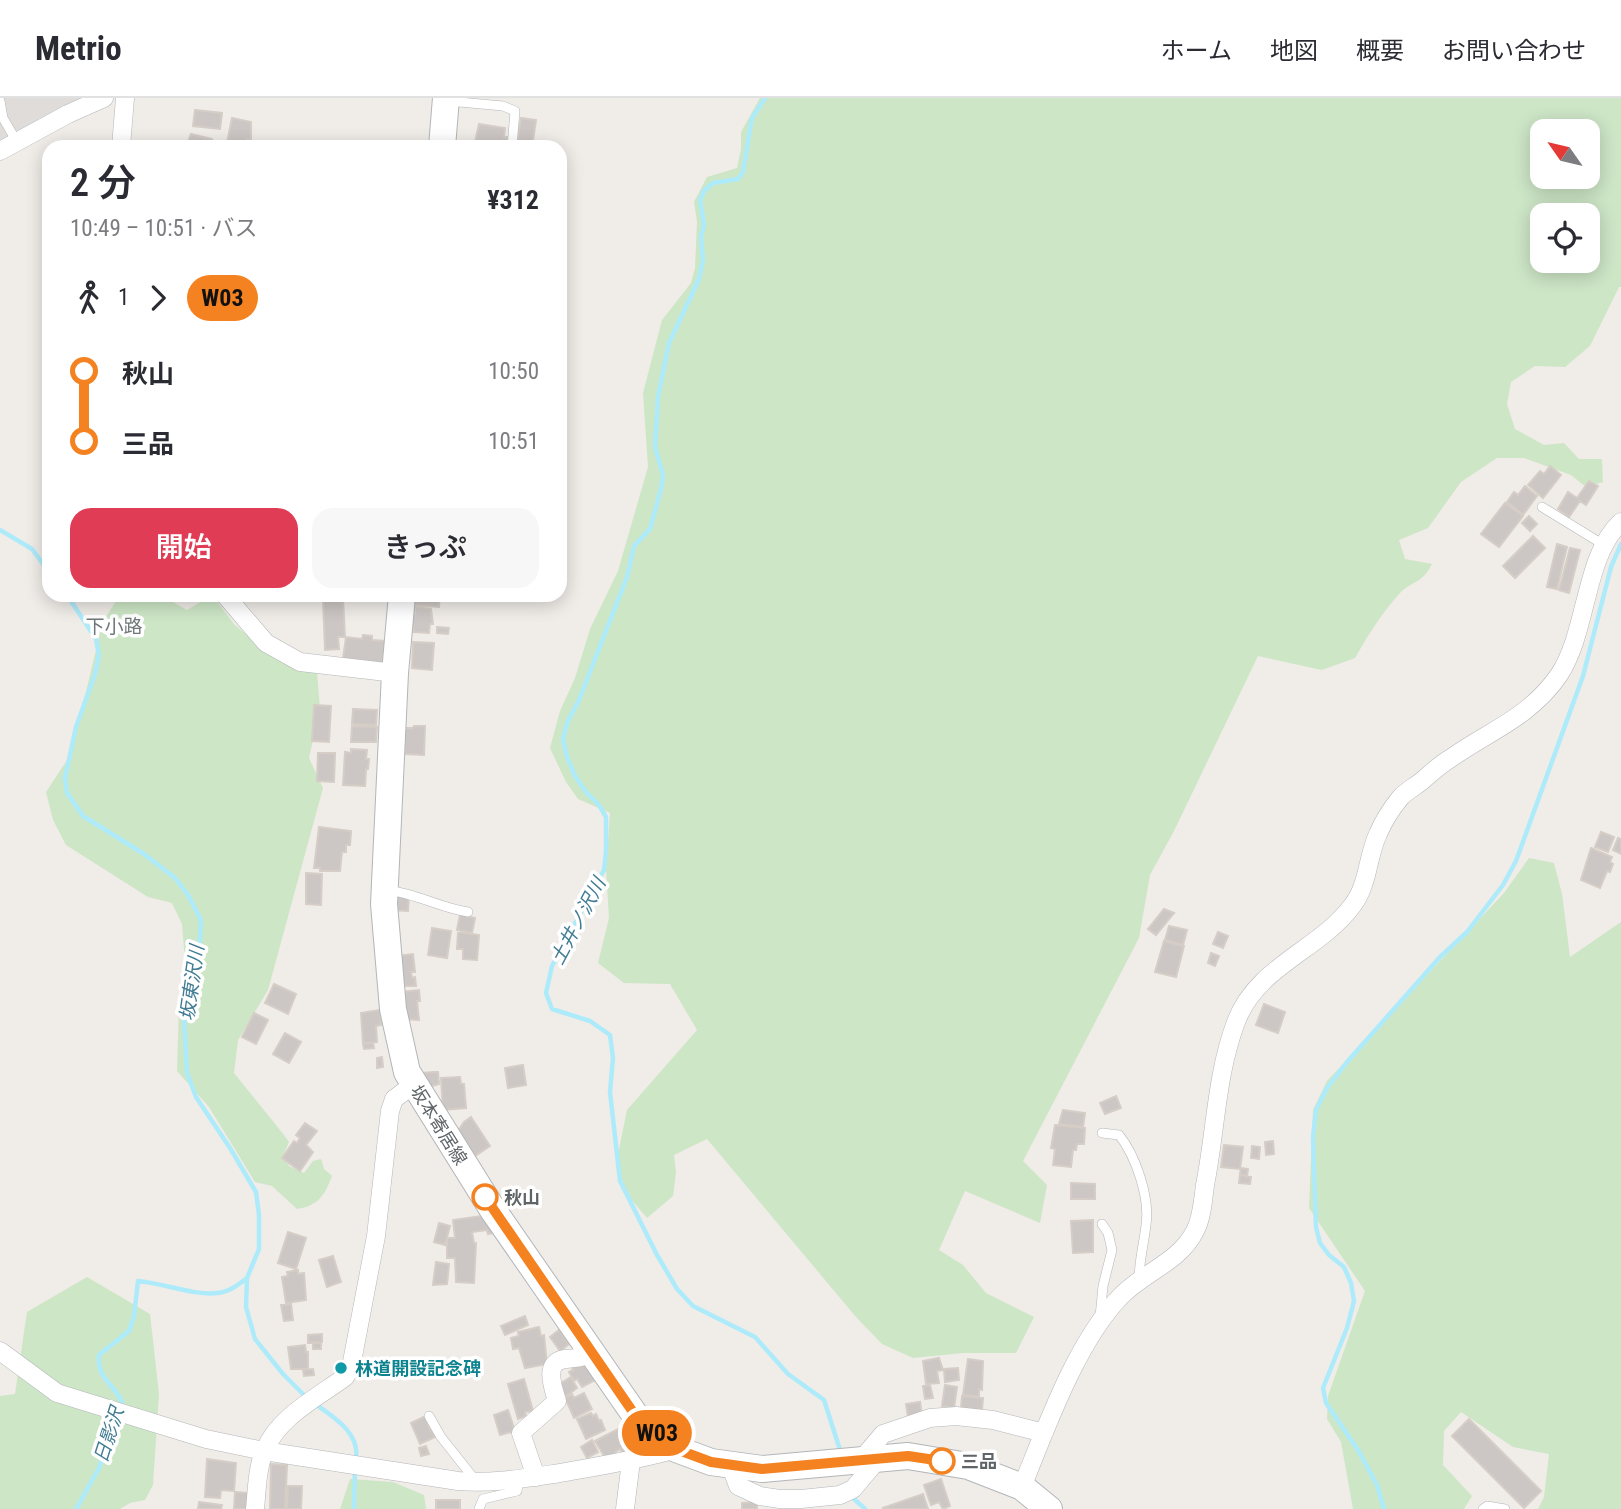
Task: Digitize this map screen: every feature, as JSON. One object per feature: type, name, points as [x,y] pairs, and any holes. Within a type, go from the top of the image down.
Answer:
[{"type":"main road","points":[[443,140],[446,100]]},
{"type":"main road","name":"坂本寄居線","points":[[401,602],[394,673],[384,923],[393,1009],[407,1072],[493,1210],[635,1415],[676,1449],[711,1462],[762,1469],[908,1456],[968,1466],[1022,1487],[1049,1509]]},
{"type":"street","points":[[0,151],[104,98]]},
{"type":"street","points":[[122,140],[125,98]]},
{"type":"street","points":[[1022,1487],[1089,1337],[1119,1297],[1181,1252],[1197,1227],[1211,1154],[1220,1072],[1237,1019],[1253,989],[1281,964],[1320,939],[1353,905],[1366,879],[1377,835],[1400,797],[1452,757],[1523,714],[1559,675],[1573,649],[1604,545],[1621,523]]},
{"type":"street","points":[[231,602],[266,643],[300,662],[394,673]]},
{"type":"street","points":[[255,1509],[264,1451],[272,1435],[284,1422],[345,1377],[351,1367],[376,1236],[390,1111],[394,1099],[413,1085]]},
{"type":"street","points":[[0,1352],[57,1393],[206,1439],[264,1451],[477,1483],[528,1478],[631,1461],[676,1449]]},
{"type":"street","points":[[528,1478],[521,1433],[557,1401],[550,1378],[553,1367],[562,1359],[582,1358],[592,1353]]},
{"type":"street","points":[[870,1459],[883,1434],[930,1418],[956,1416],[993,1420],[1044,1433]]},
{"type":"street","points":[[625,1509],[631,1461]]},
{"type":"lane","points":[[446,100],[503,106],[515,111],[513,140]]},
{"type":"lane","points":[[0,101],[3,118],[17,142]]},
{"type":"lane","points":[[1542,507],[1604,545]]},
{"type":"lane","points":[[384,890],[405,892],[449,909],[468,912]]},
{"type":"lane","points":[[1102,1133],[1119,1135],[1138,1171],[1147,1210],[1139,1280]]},
{"type":"lane","points":[[1100,1322],[1103,1286],[1112,1250],[1108,1233],[1102,1224]]},
{"type":"lane","points":[[429,1416],[441,1437],[477,1483]]},
{"type":"lane","points":[[479,1509],[483,1499],[517,1491],[528,1478]]},
{"type":"lane","points":[[1483,1509],[1487,1506],[1505,1509]]},
{"type":"shaded area","points":[[0,98],[87,98],[0,141]]},
{"type":"green space","points":[[760,98],[1621,98],[1621,287],[1590,346],[1565,367],[1535,366],[1511,382],[1507,404],[1515,429],[1544,445],[1564,443],[1579,459],[1602,459],[1603,482],[1586,487],[1571,475],[1524,458],[1497,458],[1461,482],[1428,528],[1399,540],[1405,559],[1432,564],[1421,579],[1393,601],[1355,658],[1322,670],[1258,656],[1150,875],[1139,938],[1023,1161],[1047,1185],[1040,1223],[965,1191],[939,1250],[963,1265],[986,1293],[1034,1317],[1016,1353],[963,1353],[913,1358],[882,1344],[856,1317],[707,1139],[674,1155],[676,1173],[673,1196],[647,1218],[624,1191],[618,1154],[627,1110],[697,1030],[670,984],[624,983],[598,963],[609,918],[606,870],[610,813],[578,799],[566,782],[550,748],[560,711],[575,678],[590,629],[618,571],[648,467],[643,393],[662,320],[691,283],[695,268],[697,222],[694,202],[707,177],[737,168],[741,132]]},
{"type":"green space","points":[[115,602],[173,602],[187,610],[200,602],[217,602],[234,624],[261,647],[317,672],[320,709],[309,758],[323,788],[268,990],[238,1040],[234,1073],[289,1142],[283,1156],[289,1166],[304,1173],[313,1161],[321,1159],[324,1169],[332,1176],[320,1198],[304,1208],[297,1209],[272,1186],[255,1182],[209,1107],[177,1071],[179,1004],[185,961],[182,924],[172,903],[148,897],[66,845],[53,820],[46,792],[71,754],[103,621]]},
{"type":"green space","points":[[1529,858],[1554,863],[1562,894],[1570,957],[1621,922],[1621,1509],[1538,1509],[1544,1497],[1549,1454],[1513,1447],[1461,1412],[1444,1431],[1443,1465],[1472,1496],[1464,1509],[1353,1509],[1341,1442],[1327,1419],[1328,1396],[1365,1291],[1309,1208],[1313,1110],[1327,1081],[1504,893]]},
{"type":"green space","points":[[87,1277],[150,1314],[159,1394],[153,1485],[145,1500],[130,1503],[120,1509],[0,1509],[0,1396],[15,1394],[27,1312]]},
{"type":"green space","points":[[350,1479],[393,1482],[424,1495],[426,1509],[340,1509]]},
{"type":"building","points":[[195,110],[222,113],[220,129],[193,126]]},
{"type":"building","points":[[232,118],[251,122],[251,140],[228,140]]},
{"type":"building","points":[[521,118],[536,120],[533,140],[517,140]]},
{"type":"building","points":[[479,124],[505,128],[504,137],[507,137],[507,140],[476,140]]},
{"type":"building","points":[[191,134],[212,139],[212,140],[189,140]]},
{"type":"building","points":[[1550,466],[1561,475],[1543,498],[1528,485],[1540,471],[1544,474]]},
{"type":"building","points":[[1589,481],[1598,486],[1586,505],[1580,501],[1569,517],[1558,509],[1568,492],[1577,498]]},
{"type":"building","points":[[1525,486],[1537,496],[1523,515],[1507,502],[1514,492],[1518,495]]},
{"type":"building","points":[[1505,503],[1523,516],[1499,547],[1481,534]]},
{"type":"building","points":[[1529,516],[1537,524],[1530,531],[1522,523]]},
{"type":"building","points":[[1533,536],[1545,548],[1515,578],[1503,566]]},
{"type":"building","points":[[1557,544],[1567,547],[1557,589],[1547,587]]},
{"type":"building","points":[[1570,548],[1580,550],[1569,593],[1559,590]]},
{"type":"building","points":[[323,602],[343,602],[345,637],[338,637],[339,649],[325,650]]},
{"type":"building","points":[[414,602],[439,602],[439,607],[414,605]]},
{"type":"building","points":[[415,607],[431,609],[433,624],[430,624],[429,633],[413,632],[410,627],[411,614],[415,614]]},
{"type":"building","points":[[437,627],[449,628],[448,634],[437,633]]},
{"type":"building","points":[[363,635],[372,636],[372,640],[385,641],[382,664],[343,659],[346,637],[362,639]]},
{"type":"building","points":[[413,642],[434,643],[432,670],[412,668]]},
{"type":"building","points":[[314,705],[331,706],[329,742],[312,741]]},
{"type":"building","points":[[353,709],[377,710],[376,725],[352,724]]},
{"type":"building","points":[[352,726],[377,727],[376,742],[351,742]]},
{"type":"building","points":[[425,726],[424,755],[405,754],[405,728]]},
{"type":"building","points":[[351,749],[367,750],[366,759],[369,759],[365,786],[343,785],[345,752],[351,753]]},
{"type":"building","points":[[318,753],[335,753],[334,782],[317,781]]},
{"type":"building","points":[[319,827],[351,831],[350,845],[346,845],[346,852],[342,852],[340,871],[320,871],[320,868],[314,868]]},
{"type":"building","points":[[1601,832],[1614,837],[1608,852],[1595,847]]},
{"type":"building","points":[[1618,838],[1621,839],[1621,854],[1613,850]]},
{"type":"building","points":[[1591,848],[1612,857],[1610,872],[1607,871],[1600,888],[1581,880]]},
{"type":"building","points":[[306,873],[322,874],[321,905],[306,904]]},
{"type":"building","points":[[393,895],[409,896],[408,911],[392,910]]},
{"type":"building","points":[[1164,909],[1174,913],[1156,935],[1148,929]]},
{"type":"building","points":[[460,915],[475,918],[472,933],[457,930]]},
{"type":"building","points":[[1169,926],[1187,930],[1183,945],[1165,940]]},
{"type":"building","points":[[432,928],[451,931],[447,958],[428,955]]},
{"type":"building","points":[[458,932],[479,935],[477,960],[463,959],[463,949],[457,949]]},
{"type":"building","points":[[1218,932],[1228,936],[1223,948],[1213,944]]},
{"type":"building","points":[[1164,941],[1184,946],[1176,977],[1155,972]]},
{"type":"building","points":[[1211,953],[1219,956],[1215,966],[1208,963]]},
{"type":"building","points":[[413,954],[415,972],[411,972],[416,986],[401,986],[395,956]]},
{"type":"building","points":[[274,984],[296,994],[288,1014],[265,1003]]},
{"type":"building","points":[[419,990],[419,1020],[403,1019],[401,992]]},
{"type":"building","points":[[1264,1004],[1285,1012],[1278,1033],[1256,1025]]},
{"type":"building","points":[[380,1010],[381,1025],[376,1026],[377,1042],[363,1043],[361,1013]]},
{"type":"building","points":[[254,1013],[268,1020],[256,1044],[242,1037]]},
{"type":"building","points":[[285,1033],[301,1042],[289,1063],[273,1054]]},
{"type":"building","points":[[373,1043],[374,1048],[364,1049],[363,1044]]},
{"type":"building","points":[[382,1057],[383,1067],[377,1068],[377,1058]]},
{"type":"building","points":[[523,1065],[526,1085],[508,1088],[505,1068]]},
{"type":"building","points":[[438,1072],[439,1084],[426,1088],[423,1073]]},
{"type":"building","points":[[460,1077],[461,1084],[464,1084],[466,1108],[443,1110],[441,1078]]},
{"type":"building","points":[[1116,1096],[1121,1108],[1105,1114],[1100,1103]]},
{"type":"building","points":[[1063,1110],[1085,1113],[1083,1127],[1059,1124]]},
{"type":"building","points":[[471,1117],[490,1146],[475,1156],[458,1131]]},
{"type":"building","points":[[305,1123],[317,1131],[306,1145],[313,1152],[300,1171],[282,1158],[294,1141],[297,1143],[300,1138],[296,1135]]},
{"type":"building","points":[[1055,1125],[1085,1128],[1084,1144],[1077,1144],[1076,1150],[1073,1150],[1071,1167],[1053,1165],[1055,1149],[1051,1148]]},
{"type":"building","points":[[1273,1141],[1274,1154],[1266,1155],[1265,1142]]},
{"type":"building","points":[[1224,1145],[1243,1147],[1240,1169],[1221,1167]]},
{"type":"building","points":[[1252,1146],[1260,1147],[1259,1159],[1251,1158]]},
{"type":"building","points":[[1241,1168],[1248,1169],[1247,1176],[1240,1174]]},
{"type":"building","points":[[1240,1175],[1251,1177],[1250,1184],[1239,1183]]},
{"type":"building","points":[[1071,1183],[1095,1184],[1095,1199],[1071,1199]]},
{"type":"building","points":[[488,1215],[494,1233],[488,1234],[487,1230],[472,1232],[476,1243],[474,1283],[456,1282],[455,1258],[447,1258],[447,1238],[455,1238],[453,1220]]},
{"type":"building","points":[[1093,1220],[1093,1252],[1073,1253],[1071,1221]]},
{"type":"building","points":[[439,1223],[450,1226],[445,1245],[434,1242]]},
{"type":"building","points":[[288,1232],[306,1238],[296,1269],[278,1263]]},
{"type":"building","points":[[333,1256],[341,1282],[327,1287],[319,1260]]},
{"type":"building","points":[[436,1262],[449,1264],[447,1284],[433,1285]]},
{"type":"building","points":[[298,1270],[298,1274],[304,1273],[306,1300],[286,1303],[282,1277],[288,1276],[287,1272]]},
{"type":"building","points":[[291,1304],[293,1320],[284,1321],[281,1305]]},
{"type":"building","points":[[525,1316],[528,1325],[505,1335],[501,1326]]},
{"type":"building","points":[[539,1327],[541,1336],[544,1335],[547,1364],[525,1368],[519,1348],[513,1349],[511,1338],[519,1336],[518,1332]]},
{"type":"building","points":[[559,1330],[569,1344],[560,1351],[550,1337]]},
{"type":"building","points":[[322,1334],[322,1342],[308,1343],[308,1335]]},
{"type":"building","points":[[313,1343],[321,1343],[321,1349],[313,1349]]},
{"type":"building","points":[[305,1345],[308,1352],[308,1369],[291,1369],[288,1347]]},
{"type":"building","points":[[939,1358],[943,1370],[937,1371],[939,1383],[926,1384],[923,1361]]},
{"type":"building","points":[[968,1359],[983,1361],[982,1390],[979,1389],[979,1397],[963,1395]]},
{"type":"building","points":[[585,1363],[595,1380],[582,1387],[577,1379],[574,1381],[569,1372]]},
{"type":"building","points":[[958,1368],[959,1380],[945,1382],[944,1369]]},
{"type":"building","points":[[313,1369],[314,1375],[304,1376],[303,1370]]},
{"type":"building","points":[[571,1377],[577,1388],[565,1397],[558,1385]]},
{"type":"building","points":[[524,1379],[533,1411],[525,1412],[526,1416],[518,1419],[508,1384]]},
{"type":"building","points":[[930,1385],[933,1398],[925,1399],[923,1386]]},
{"type":"building","points":[[945,1385],[957,1387],[954,1408],[942,1406]]},
{"type":"building","points":[[584,1393],[592,1409],[574,1418],[565,1398],[572,1394],[574,1398]]},
{"type":"building","points":[[962,1396],[983,1398],[982,1410],[961,1408]]},
{"type":"building","points":[[920,1402],[922,1415],[908,1417],[906,1404]]},
{"type":"building","points":[[508,1410],[515,1431],[500,1435],[494,1415]]},
{"type":"building","points":[[591,1413],[601,1420],[605,1430],[586,1439],[577,1419]]},
{"type":"building","points":[[426,1416],[435,1437],[420,1444],[411,1423]]},
{"type":"building","points":[[1469,1419],[1541,1491],[1524,1508],[1452,1436]]},
{"type":"building","points":[[624,1426],[638,1441],[633,1445],[635,1447],[622,1452],[620,1449],[606,1459],[595,1441]]},
{"type":"building","points":[[592,1440],[598,1452],[587,1458],[581,1447]]},
{"type":"building","points":[[426,1446],[429,1454],[421,1456],[419,1448]]},
{"type":"building","points":[[207,1459],[236,1463],[234,1491],[221,1490],[220,1498],[205,1497]]},
{"type":"building","points":[[271,1464],[287,1465],[285,1509],[270,1509]]},
{"type":"building","points":[[941,1479],[950,1506],[943,1509],[939,1502],[931,1505],[924,1485]]},
{"type":"building","points":[[288,1486],[302,1486],[301,1509],[287,1509]]},
{"type":"building","points":[[235,1492],[248,1493],[248,1509],[234,1509]]},
{"type":"building","points":[[923,1494],[928,1509],[883,1508]]},
{"type":"building","points":[[436,1500],[460,1500],[460,1509],[436,1509]]},
{"type":"building","points":[[199,1502],[222,1505],[221,1509],[198,1509]]},
{"type":"building","points":[[757,1502],[757,1509],[742,1509],[742,1503]]},
{"type":"waterway","name":"土井ノ沢川","points":[[765,98],[752,118],[743,172],[738,179],[713,183],[704,191],[700,200],[704,225],[701,237],[703,260],[699,279],[669,343],[658,397],[655,447],[663,475],[661,489],[650,529],[634,546],[627,577],[579,700],[567,723],[563,739],[575,776],[606,817],[606,851],[604,870],[552,966],[546,993],[552,1009],[590,1021],[610,1035],[613,1058],[610,1092],[620,1181],[677,1289],[693,1306],[755,1337],[788,1374],[824,1400],[841,1453]]},
{"type":"waterway","name":"坂東沢川","points":[[0,530],[32,549],[42,563]]},
{"type":"waterway","points":[[1384,1509],[1377,1485],[1358,1450],[1326,1403],[1323,1388],[1347,1328],[1354,1301],[1351,1283],[1344,1267],[1329,1255],[1320,1243],[1316,1227],[1313,1137],[1316,1110],[1327,1088],[1347,1062],[1440,957],[1467,932],[1503,885],[1516,861],[1583,676],[1611,567],[1621,544]]},
{"type":"waterway","name":"坂東沢川","points":[[72,602],[96,639],[99,655],[76,727],[65,778],[67,793],[83,816],[144,854],[175,878],[188,895],[201,920],[199,953],[188,985],[184,1017],[187,1073],[196,1097],[256,1192],[259,1249],[247,1278],[246,1307],[255,1339],[283,1374],[307,1398]]},
{"type":"waterway","name":"日影沢","points":[[120,1409],[122,1402],[119,1396],[100,1370],[99,1355],[129,1331],[134,1316],[138,1281],[209,1293],[229,1290],[247,1278]]},
{"type":"waterway","name":"坂東沢川","points":[[314,1403],[344,1426],[354,1441],[356,1459]]},
{"type":"waterway","name":"日影沢","points":[[76,1509],[99,1468],[116,1417]]},
{"type":"waterway","name":"坂東沢川","points":[[354,1509],[355,1468]]},
{"type":"waterway","name":"土井ノ沢川","points":[[852,1495],[865,1509]]},
{"type":"bus line","name":"W03","points":[[485,1197],[635,1415],[676,1449],[711,1462],[762,1469],[908,1456],[942,1461]]},
{"type":"place","name":"秋山","points":[[485,1197]]},
{"type":"place","name":"林道開設記念碑","points":[[341,1368]]},
{"type":"place","name":"三品","points":[[942,1461]]},
{"type":"district","name":"下小路","points":[[114,626]]}]
